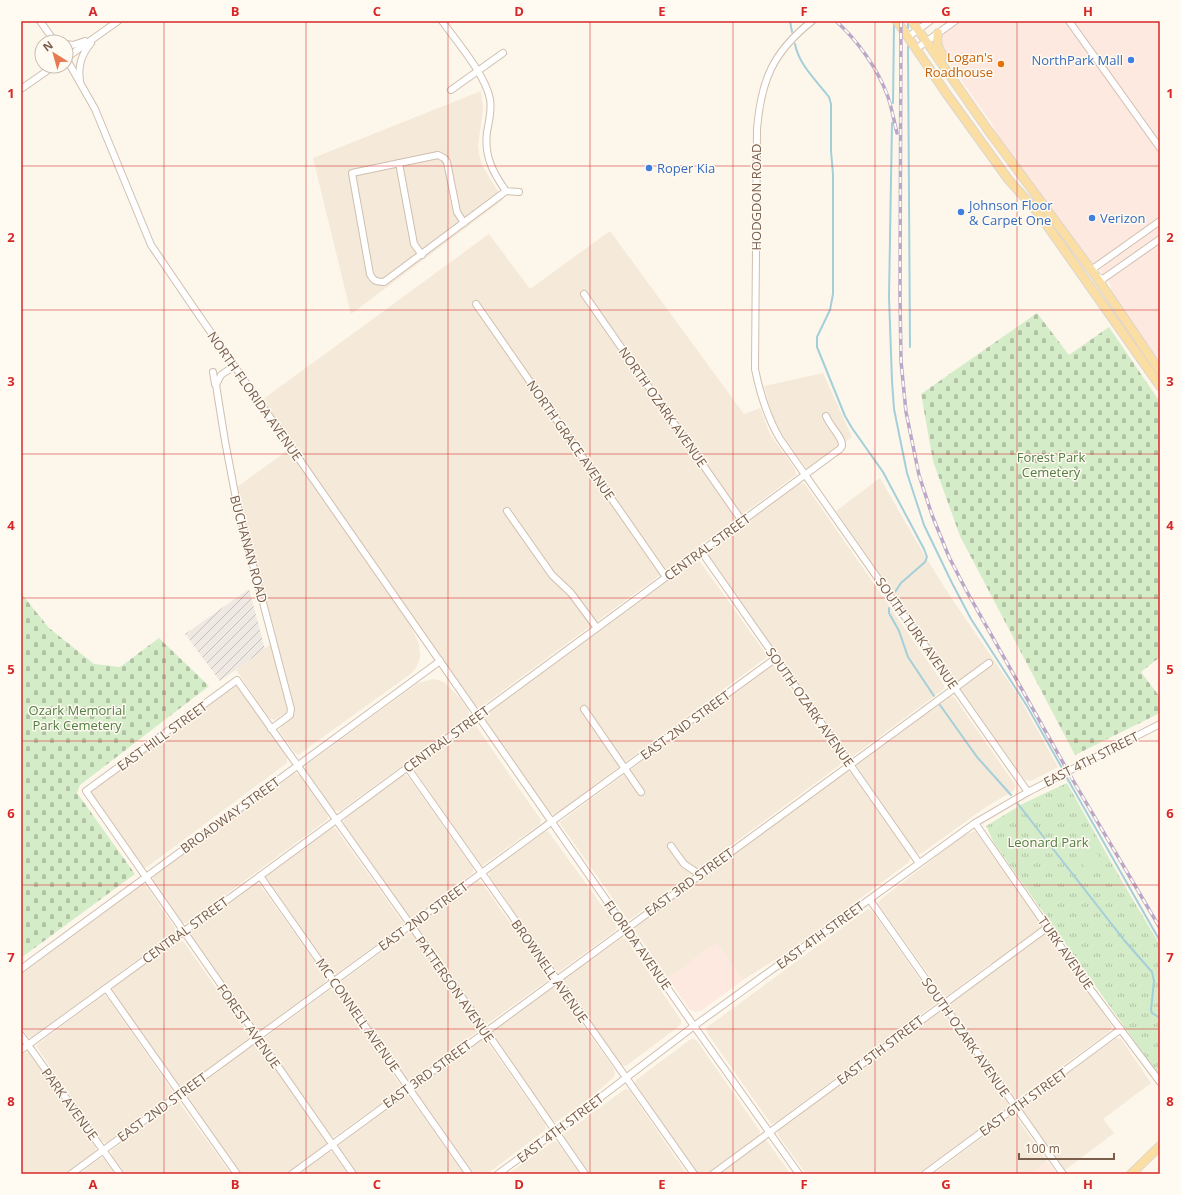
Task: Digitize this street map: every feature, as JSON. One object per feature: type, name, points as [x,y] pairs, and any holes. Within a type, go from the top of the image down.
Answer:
[{"type":"main road","points":[[897,21],[946,93],[1004,173],[1039,214],[1160,386]]},
{"type":"main road","points":[[912,21],[988,130],[1095,275],[1160,371]]},
{"type":"main road","points":[[938,33],[936,41],[938,49],[985,117],[988,130]]},
{"type":"main road","points":[[1131,1174],[1160,1146]]},
{"type":"street","points":[[40,21],[50,34]]},
{"type":"street","points":[[74,52],[118,21]]},
{"type":"street","points":[[442,21],[477,71],[488,90],[490,101],[486,144],[488,156],[491,166],[506,192]]},
{"type":"street","name":"HODGDON ROAD","points":[[805,474],[776,432],[759,392],[755,369],[757,129],[762,91],[768,76],[778,57],[790,41],[812,21]]},
{"type":"street","points":[[908,37],[930,21]]},
{"type":"street","points":[[916,49],[955,21]]},
{"type":"street","points":[[1069,21],[1160,148]]},
{"type":"street","points":[[74,44],[79,44],[98,36]]},
{"type":"street","points":[[80,82],[79,70],[82,55],[98,36]]},
{"type":"street","points":[[451,90],[503,53]]},
{"type":"street","name":"NORTH FLORIDA AVENUE","points":[[74,72],[95,109],[151,245],[478,716]]},
{"type":"street","points":[[21,89],[43,74]]},
{"type":"street","points":[[464,223],[457,212],[447,162],[444,158],[438,155],[352,173],[370,274],[374,281],[384,282],[422,254],[464,223],[506,192],[519,192]]},
{"type":"street","points":[[398,163],[414,244],[422,254]]},
{"type":"street","points":[[1160,221],[1094,268],[1095,275],[1103,279],[1160,239]]},
{"type":"street","name":"NORTH OZARK AVENUE","points":[[584,294],[742,521]]},
{"type":"street","name":"NORTH GRACE AVENUE","points":[[476,304],[666,577]]},
{"type":"street","points":[[216,388],[216,383],[219,378],[234,366]]},
{"type":"street","points":[[213,372],[216,388]]},
{"type":"street","name":"BUCHANAN ROAD","points":[[216,388],[237,504],[292,709],[290,715],[271,729]]},
{"type":"street","name":"CENTRAL STREET","points":[[21,1050],[840,449],[842,446],[841,438],[829,424],[826,416]]},
{"type":"street","name":"SOUTH TURK AVENUE","points":[[805,474],[1028,792]]},
{"type":"street","points":[[507,511],[552,575],[571,593],[597,628]]},
{"type":"street","name":"SOUTH OZARK AVENUE","points":[[701,551],[919,863]]},
{"type":"street","name":"EAST 2ND STREET","points":[[71,1174],[181,1094],[256,1036],[482,874],[776,658]]},
{"type":"street","name":"BROADWAY STREET","points":[[21,969],[440,661]]},
{"type":"street","name":"EAST 3RD STREET","points":[[292,1174],[699,874],[989,663]]},
{"type":"street","name":"PATTERSON AVENUE","points":[[237,680],[486,1031],[585,1174]]},
{"type":"street","name":"EAST HILL STREET","points":[[86,791],[237,680]]},
{"type":"street","points":[[584,709],[641,792]]},
{"type":"street","name":"FLORIDA AVENUE","points":[[478,716],[799,1174]]},
{"type":"street","name":"EAST 4TH STREET","points":[[498,1174],[694,1026],[870,900],[974,823],[1028,792],[1160,724]]},
{"type":"street","name":"BROWNELL AVENUE","points":[[407,767],[694,1174]]},
{"type":"street","name":"FOREST AVENUE","points":[[86,791],[353,1174]]},
{"type":"street","name":"TURK AVENUE","points":[[974,823],[1091,990],[1160,1082]]},
{"type":"street","points":[[671,846],[686,867],[699,874]]},
{"type":"street","name":"MC CONNELL AVENUE","points":[[260,876],[469,1174]]},
{"type":"street","name":"SOUTH OZARK AVENUE","points":[[870,900],[1063,1174]]},
{"type":"street","name":"EAST 5TH STREET","points":[[713,1174],[1048,927]]},
{"type":"street","points":[[106,988],[237,1174]]},
{"type":"street","name":"EAST 6TH STREET","points":[[925,1174],[1121,1029]]},
{"type":"street","name":"PARK AVENUE","points":[[21,1035],[120,1174]]},
{"type":"shaded area","points":[[960,21],[1160,21],[1160,362],[1112,294],[1110,284],[1095,263],[1090,265],[1002,144],[992,124],[941,51],[939,41],[942,35]]},
{"type":"shaded area","points":[[481,91],[483,109],[478,146],[479,154],[482,165],[503,200],[351,314],[313,158]]},
{"type":"shaded area","points":[[610,231],[744,414],[760,408],[770,434],[795,469],[796,475],[482,706],[478,707],[475,705],[437,652],[262,400],[489,234],[530,289]]},
{"type":"shaded area","points":[[823,373],[852,437],[807,469],[785,439],[775,422],[764,386]]},
{"type":"shaded area","points":[[288,450],[410,624],[419,644],[420,657],[417,666],[412,673],[298,755],[279,731],[282,725],[294,716],[295,709],[237,487]]},
{"type":"shaded area","points":[[880,478],[950,596],[1019,697],[1058,767],[1031,781],[1025,780],[913,623],[836,511]]},
{"type":"shaded area","points":[[804,483],[944,685],[944,689],[853,756],[847,754],[707,555],[710,549],[799,484]]},
{"type":"shaded area","points":[[698,560],[767,657],[555,814],[551,814],[485,720],[484,716]]},
{"type":"shaded area","points":[[249,589],[265,649],[220,681],[185,634]]},
{"type":"shaded area","points":[[271,644],[288,708],[286,713],[275,720],[269,718],[236,670]]},
{"type":"shaded area","points":[[772,665],[775,667],[841,760],[840,765],[628,920],[560,822]]},
{"type":"shaded area","points":[[433,679],[444,682],[460,698],[468,709],[469,714],[467,718],[340,811],[334,810],[306,770],[306,765],[418,683]]},
{"type":"shaded area","points":[[234,685],[238,686],[287,757],[287,763],[147,867],[143,868],[91,792]]},
{"type":"shaded area","points":[[951,696],[954,697],[1016,786],[1013,791],[986,807],[922,853],[918,854],[856,765]]},
{"type":"shaded area","points":[[472,725],[476,726],[541,820],[540,824],[482,866],[479,864],[414,769],[415,765]]},
{"type":"shaded area","points":[[847,771],[851,773],[910,857],[909,862],[794,948],[743,980],[716,943],[668,978],[635,931],[636,926]]},
{"type":"shaded area","points":[[295,773],[300,775],[327,814],[327,820],[187,923],[182,923],[152,881],[153,876]]},
{"type":"shaded area","points":[[403,775],[406,775],[409,778],[473,868],[472,874],[416,916],[411,917],[408,915],[343,822],[346,817]]},
{"type":"shaded area","points":[[333,827],[336,829],[403,923],[402,926],[336,974],[332,973],[266,877],[268,874]]},
{"type":"shaded area","points":[[548,831],[617,928],[560,971],[556,972],[489,876],[490,872],[544,832]]},
{"type":"shaded area","points":[[975,831],[1112,1026],[1109,1032],[1017,1099],[1014,1098],[949,1005],[995,968],[991,963],[947,996],[944,996],[878,904],[880,900],[951,845],[965,835]]},
{"type":"shaded area","points":[[478,881],[482,883],[549,978],[547,981],[487,1024],[483,1021],[417,928],[419,924]]},
{"type":"shaded area","points":[[257,883],[260,885],[325,976],[326,980],[323,984],[259,1031],[255,1029],[189,934],[192,930]]},
{"type":"shaded area","points":[[144,885],[147,887],[175,928],[175,932],[32,1037],[28,1037],[21,1026],[21,974],[139,887]]},
{"type":"shaded area","points":[[868,909],[872,911],[934,999],[935,1004],[775,1123],[771,1124],[708,1034],[706,1028]]},
{"type":"shaded area","points":[[412,933],[478,1029],[477,1032],[410,1081],[407,1079],[341,984],[343,980]]},
{"type":"shaded area","points":[[622,938],[626,939],[681,1020],[681,1024],[678,1027],[626,1066],[619,1063],[563,982],[565,978]]},
{"type":"shaded area","points":[[178,940],[183,941],[250,1036],[249,1039],[183,1087],[178,1084],[112,990],[114,986]]},
{"type":"shaded area","points":[[716,943],[743,980],[701,1011],[695,1012],[689,1009],[668,978]]},
{"type":"shaded area","points":[[551,988],[558,990],[614,1069],[615,1074],[614,1077],[590,1098],[556,1122],[552,1120],[492,1034],[494,1030]]},
{"type":"shaded area","points":[[330,990],[335,991],[401,1086],[398,1091],[334,1137],[330,1136],[264,1040],[267,1036]]},
{"type":"shaded area","points":[[104,995],[107,997],[173,1092],[171,1096],[106,1143],[101,1141],[36,1046]]},
{"type":"shaded area","points":[[938,1011],[941,1011],[944,1014],[1008,1103],[1007,1108],[918,1174],[806,1174],[778,1135],[778,1131]]},
{"type":"shaded area","points":[[256,1036],[332,1144],[292,1174],[237,1174],[181,1094]]},
{"type":"shaded area","points":[[1116,1038],[1121,1039],[1151,1083],[1103,1119],[1114,1133],[1065,1170],[1024,1113],[1023,1109],[1025,1105]]},
{"type":"shaded area","points":[[481,1039],[486,1040],[545,1124],[546,1128],[487,1174],[474,1174],[415,1089]]},
{"type":"shaded area","points":[[691,1039],[697,1041],[760,1131],[759,1136],[707,1174],[697,1174],[635,1083],[636,1080]]},
{"type":"shaded area","points":[[28,1052],[31,1054],[96,1147],[95,1152],[64,1174],[21,1174],[21,1055]]},
{"type":"shaded area","points":[[625,1089],[629,1090],[687,1174],[590,1174],[564,1138],[564,1134]]},
{"type":"shaded area","points":[[407,1096],[410,1098],[464,1174],[357,1174],[339,1149],[339,1145]]},
{"type":"shaded area","points":[[179,1102],[231,1174],[125,1174],[111,1155],[112,1150]]},
{"type":"shaded area","points":[[1014,1116],[1047,1161],[1030,1174],[933,1174],[1010,1117]]},
{"type":"shaded area","points":[[766,1140],[791,1174],[718,1174],[763,1141]]},
{"type":"shaded area","points":[[554,1141],[558,1143],[580,1174],[508,1174]]},
{"type":"shaded area","points":[[330,1151],[348,1174],[298,1174]]},
{"type":"shaded area","points":[[103,1158],[115,1174],[79,1174],[99,1159]]},
{"type":"shaded area","points":[[1047,1161],[1057,1174],[1030,1174]]},
{"type":"green space","name":"Forest Park Cemetery","points":[[1037,313],[1069,355],[1109,327],[1160,402],[1160,657],[1141,672],[1160,697],[1160,713],[1075,755],[960,536],[933,461],[921,394]]},
{"type":"green space","name":"Ozark Memorial Park Cemetery","points":[[21,593],[49,628],[94,664],[120,667],[159,638],[209,686],[80,785],[77,793],[135,874],[21,958]]},
{"type":"green space","name":"Leonard Park","points":[[1067,783],[1123,883],[1160,945],[1160,1077],[994,843],[986,826],[1024,803]]},
{"type":"green space","points":[[1086,835],[1105,867],[1089,876],[1071,844]]},
{"type":"waterway","points":[[790,21],[792,32]]},
{"type":"waterway","points":[[908,23],[908,28]]},
{"type":"waterway","points":[[893,103],[894,24]]},
{"type":"waterway","points":[[795,44],[804,66],[829,97],[831,104],[831,151],[833,174],[833,294],[830,310],[817,337],[817,347],[845,416],[883,472],[927,557],[925,562],[901,583],[895,592]]},
{"type":"waterway","points":[[908,46],[910,347]]},
{"type":"waterway","points":[[892,123],[889,297],[892,381],[894,409],[907,473],[924,525],[952,583],[971,619],[1027,706],[1062,768]]},
{"type":"waterway","points":[[889,608],[889,613],[899,631],[908,657],[934,696]]},
{"type":"waterway","points":[[940,705],[977,757],[1011,795]]},
{"type":"waterway","points":[[1067,778],[1160,941]]},
{"type":"waterway","points":[[1018,804],[1124,940],[1152,972],[1154,981],[1151,1010],[1152,1013],[1160,1018]]},
{"type":"railway","points":[[836,21],[852,37],[879,76],[888,97],[897,133]]},
{"type":"railway","points":[[901,21],[901,361],[906,412],[919,475],[932,515],[949,557],[966,590],[1074,782],[1160,928]]},
{"type":"place","name":"NorthPark Mall","points":[[1131,60]]},
{"type":"place","name":"Logan's Roadhouse","points":[[1001,64]]},
{"type":"place","name":"Roper Kia","points":[[649,168]]},
{"type":"place","name":"Johnson Floor & Carpet One","points":[[961,212]]},
{"type":"place","name":"Verizon","points":[[1092,218]]}]
